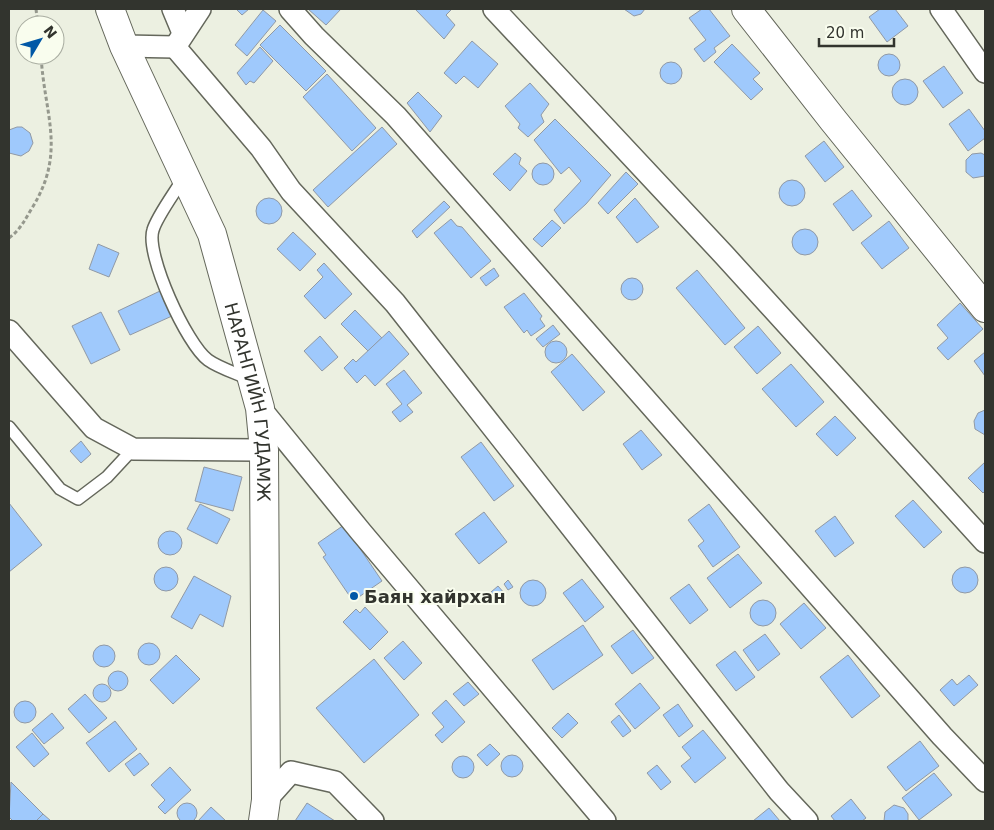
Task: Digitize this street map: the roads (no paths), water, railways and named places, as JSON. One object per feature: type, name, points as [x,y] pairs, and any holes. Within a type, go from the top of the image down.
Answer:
[{"type":"main road","name":"НАРАНГИЙН ГУДАМЖ","points":[[110,9],[124,46],[212,234],[260,408],[264,450],[265,810]]},
{"type":"main road","points":[[746,9],[985,308]]},
{"type":"street","points":[[173,9],[179,40],[261,148],[291,191],[394,303],[780,790],[807,821]]},
{"type":"street","points":[[124,46],[179,40],[200,9]]},
{"type":"street","points":[[290,9],[314,36],[396,116],[942,736],[985,781]]},
{"type":"street","points":[[494,9],[725,256],[985,542]]},
{"type":"street","points":[[941,9],[985,72]]},
{"type":"street","points":[[9,331],[94,428],[133,450],[264,450]]},
{"type":"street","points":[[260,408],[361,532],[605,821]]},
{"type":"street","points":[[265,810],[291,772],[335,782],[373,821]]},
{"type":"lane","points":[[185,176],[153,230],[152,250],[180,324],[197,347],[207,360],[252,380]]},
{"type":"lane","points":[[9,427],[60,489],[78,499],[107,477],[133,450]]},
{"type":"place","name":"Баян хайрхан","points":[[354,596]]}]
